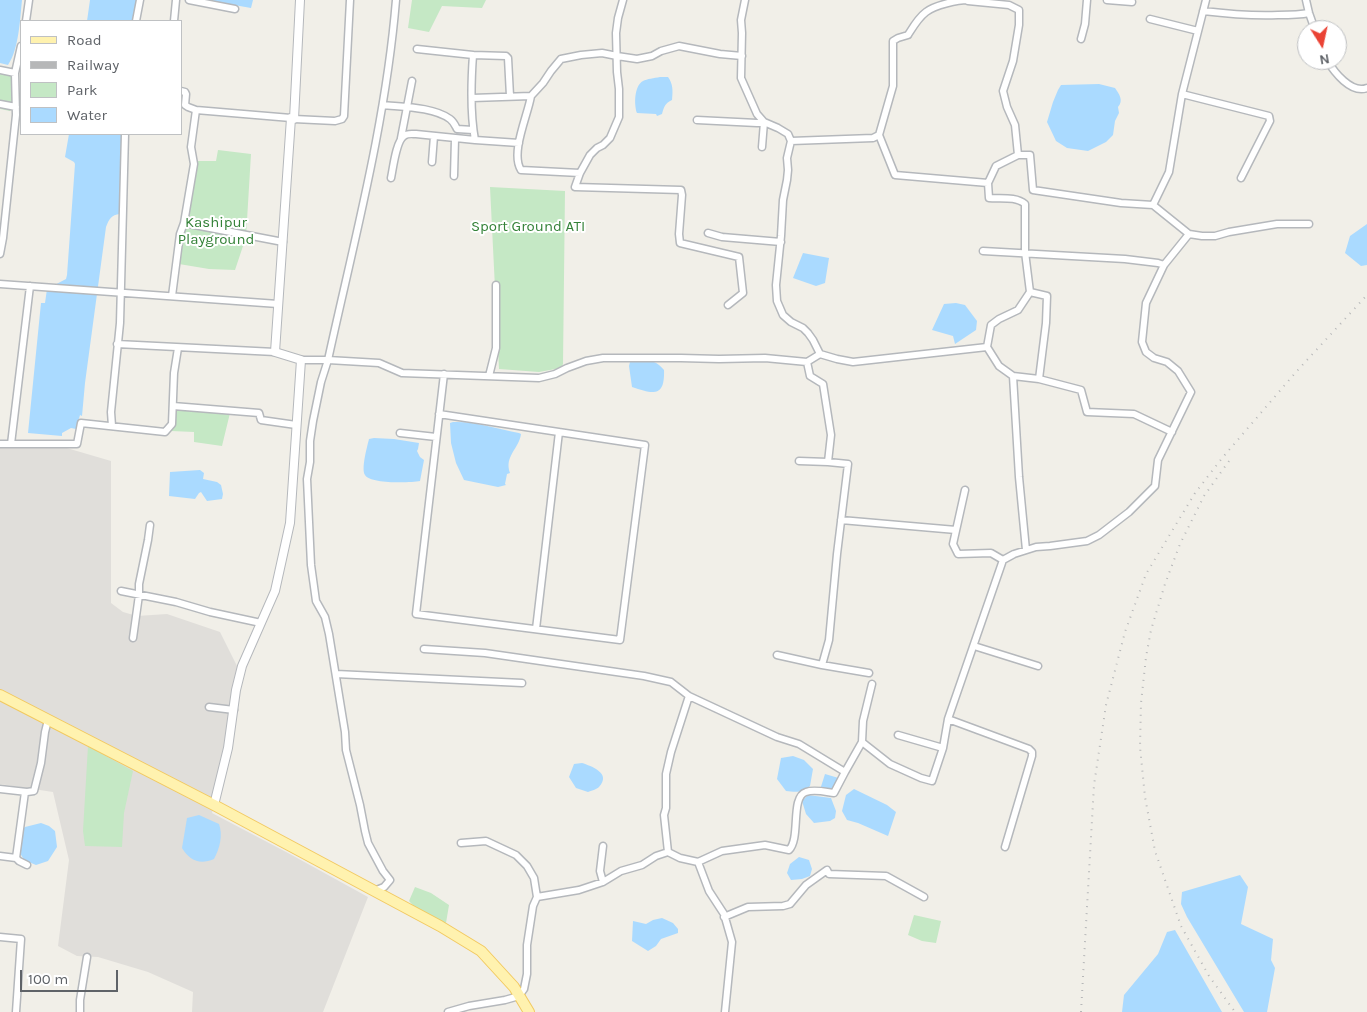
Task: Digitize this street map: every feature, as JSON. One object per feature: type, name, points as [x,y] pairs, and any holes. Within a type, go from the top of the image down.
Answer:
[{"type":"main road","points":[[0,695],[214,805],[440,926],[481,951],[514,987],[529,1012]]},
{"type":"street","points":[[26,20],[30,0]]},
{"type":"street","points":[[136,20],[140,0]]},
{"type":"street","points":[[174,20],[176,0]]},
{"type":"street","points":[[189,0],[235,9]]},
{"type":"street","points":[[275,352],[300,0]]},
{"type":"street","points":[[182,91],[186,94],[185,104],[196,110],[342,120],[344,116],[350,0]]},
{"type":"street","points":[[374,891],[384,887],[390,880],[383,871],[368,842],[346,750],[336,674],[325,617],[316,601],[310,565],[307,478],[313,420],[328,360],[383,105],[396,0]]},
{"type":"street","points":[[623,0],[616,33],[619,117],[610,138],[590,155],[575,187],[681,190],[680,243],[739,257],[743,293],[728,305]]},
{"type":"street","points":[[745,0],[741,20],[741,78],[757,114],[764,122],[788,134],[791,141],[787,158],[786,190],[782,200],[776,285],[782,315],[808,333],[820,354],[853,362],[987,347]]},
{"type":"street","points":[[988,184],[894,175],[879,134],[893,86],[893,41],[908,35],[926,12],[964,0],[1009,5],[1019,10],[1019,25],[1013,61],[1003,91],[1007,107],[1015,125],[1018,155]]},
{"type":"street","points":[[1081,39],[1085,24],[1087,0]]},
{"type":"street","points":[[1107,0],[1132,2]]},
{"type":"street","points":[[1153,205],[1169,172],[1182,94],[1206,0]]},
{"type":"street","points":[[1306,0],[1311,20]]},
{"type":"street","points":[[1203,11],[1234,15],[1302,15],[1309,13]]},
{"type":"street","points":[[1150,19],[1198,31]]},
{"type":"street","points":[[580,173],[534,172],[521,170],[518,166],[519,143],[530,106],[531,96],[562,60],[580,55],[602,53],[637,59],[652,56],[678,46],[742,56]]},
{"type":"street","points":[[417,49],[473,55],[506,56],[508,58],[510,96]]},
{"type":"street","points":[[0,254],[16,115],[15,73],[20,54]]},
{"type":"street","points":[[473,55],[472,98],[475,140]]},
{"type":"street","points":[[0,70],[15,73]]},
{"type":"street","points":[[1333,70],[1354,89],[1362,90],[1367,88]]},
{"type":"street","points":[[391,178],[397,148],[401,139],[412,81]]},
{"type":"street","points":[[1182,94],[1269,116],[1270,121],[1241,178]]},
{"type":"street","points":[[472,98],[531,96]]},
{"type":"street","points":[[0,104],[16,106]]},
{"type":"street","points":[[383,105],[433,112],[450,119],[457,129],[473,130]]},
{"type":"street","points":[[172,296],[180,234],[184,223],[194,164],[191,147],[196,110]]},
{"type":"street","points":[[697,120],[764,122]]},
{"type":"street","points":[[762,147],[764,122]]},
{"type":"street","points":[[401,139],[408,134],[519,143]]},
{"type":"street","points":[[791,141],[873,138],[879,134]]},
{"type":"street","points":[[112,426],[111,412],[120,323],[125,135]]},
{"type":"street","points":[[432,162],[434,136]]},
{"type":"street","points":[[454,176],[455,139]]},
{"type":"street","points":[[1172,432],[1134,414],[1087,412],[1081,390],[1039,379],[1013,376],[999,366],[987,347],[991,326],[999,319],[1018,310],[1030,292],[1025,252],[1025,204],[1013,198],[989,198],[988,184],[996,166],[1018,155],[1030,155],[1034,190],[1121,203],[1153,205],[1188,234],[1215,236],[1277,224],[1309,224]]},
{"type":"street","points":[[184,223],[283,242]]},
{"type":"street","points":[[708,233],[722,238],[780,242]]},
{"type":"street","points":[[862,742],[890,764],[932,781],[943,748],[948,719],[1003,560],[1014,554],[1036,547],[1087,541],[1099,535],[1129,512],[1155,486],[1158,460],[1191,392],[1178,371],[1167,362],[1154,358],[1146,352],[1142,342],[1146,303],[1164,265],[1188,234]]},
{"type":"street","points":[[983,251],[1126,259],[1164,265]]},
{"type":"street","points":[[0,284],[278,304]]},
{"type":"street","points":[[489,376],[496,348],[496,285]]},
{"type":"street","points":[[11,444],[30,286]]},
{"type":"street","points":[[1030,292],[1047,296],[1046,323],[1039,379]]},
{"type":"street","points":[[117,344],[275,352],[301,360],[379,363],[402,373],[539,378],[555,374],[586,361],[604,358],[765,358],[807,362],[820,354]]},
{"type":"street","points":[[0,444],[77,444],[81,423],[165,432],[172,424],[174,373],[178,348]]},
{"type":"street","points":[[214,805],[228,748],[242,666],[275,591],[290,523],[301,360]]},
{"type":"street","points":[[807,362],[810,376],[823,384],[831,434],[828,462]]},
{"type":"street","points":[[439,414],[645,445],[620,640],[416,614],[436,437],[444,374]]},
{"type":"street","points":[[1013,376],[1019,477],[1026,550]]},
{"type":"street","points":[[173,406],[259,413],[261,420],[296,425]]},
{"type":"street","points":[[536,629],[559,432]]},
{"type":"street","points":[[400,433],[436,437]]},
{"type":"street","points":[[799,461],[848,464],[829,640],[822,665]]},
{"type":"street","points":[[964,490],[953,544],[958,554],[991,552],[1003,560]]},
{"type":"street","points":[[841,520],[956,530]]},
{"type":"street","points":[[133,638],[139,584],[150,525]]},
{"type":"street","points":[[121,590],[261,623]]},
{"type":"street","points":[[974,646],[1038,666]]},
{"type":"street","points":[[424,649],[485,653],[644,676],[671,682],[689,696],[777,737],[799,744],[845,772]]},
{"type":"street","points":[[778,655],[869,673]]},
{"type":"street","points":[[336,674],[522,683]]},
{"type":"street","points":[[537,897],[579,890],[603,882],[622,871],[642,865],[656,856],[668,852],[680,858],[698,862],[722,851],[765,845],[789,850],[795,837],[797,809],[801,796],[805,792],[812,791],[834,794],[862,742],[863,721],[872,684]]},
{"type":"street","points":[[668,852],[664,815],[666,808],[666,774],[689,696]]},
{"type":"street","points":[[209,706],[234,710]]},
{"type":"street","points":[[948,719],[1029,749],[1032,752],[1005,847]]},
{"type":"street","points":[[0,789],[25,792],[34,791],[48,720]]},
{"type":"street","points":[[898,735],[943,748]]},
{"type":"street","points":[[16,858],[25,792]]},
{"type":"street","points":[[448,1012],[519,996],[524,989],[527,974],[527,945],[533,906],[537,897],[534,878],[527,866],[516,855],[486,841],[461,843]]},
{"type":"street","points":[[603,846],[600,871],[603,882]]},
{"type":"street","points":[[0,856],[16,858],[27,865]]},
{"type":"street","points":[[698,862],[709,891],[724,917],[732,942],[724,1012]]},
{"type":"street","points":[[724,917],[748,907],[790,904],[806,886],[827,870],[829,874],[886,876],[924,897]]},
{"type":"street","points":[[0,937],[21,939],[16,1012]]},
{"type":"street","points":[[80,1012],[80,1000],[87,957]]},
{"type":"shaded area","points":[[0,443],[53,444],[111,461],[111,603],[123,612],[137,616],[167,614],[220,632],[238,668],[232,722],[212,813],[368,897],[323,1012],[192,1012],[193,992],[148,972],[98,957],[77,956],[58,946],[69,860],[53,792],[0,784]]},
{"type":"green space","points":[[412,0],[486,0],[482,8],[442,6],[429,32],[408,28]]},
{"type":"green space","points":[[0,72],[10,75],[13,79],[13,99],[10,111],[0,109]]},
{"type":"green space","name":"Kashipur Playground","points":[[218,150],[251,154],[246,237],[235,270],[209,269],[179,264],[198,161],[216,161]]},
{"type":"green space","name":"Sport Ground ATI","points":[[490,187],[565,191],[563,364],[561,368],[539,372],[499,369]]},
{"type":"green space","points":[[173,408],[230,413],[222,446],[194,442],[194,432],[171,431]]},
{"type":"green space","points":[[88,746],[133,771],[124,813],[122,847],[85,846],[83,831]]},
{"type":"green space","points":[[415,887],[431,893],[449,905],[446,923],[421,914],[409,901]]},
{"type":"green space","points":[[914,915],[941,921],[936,943],[922,941],[908,935]]},
{"type":"water","points":[[0,0],[22,0],[15,51],[8,65],[0,63]]},
{"type":"water","points":[[90,0],[138,0],[135,20],[87,20]]},
{"type":"water","points":[[206,0],[253,0],[251,8]]},
{"type":"water","points":[[660,77],[668,77],[670,80],[672,100],[665,106],[662,114],[657,116],[656,114],[637,113],[635,105],[640,83]]},
{"type":"water","points":[[1099,84],[1115,88],[1120,97],[1119,113],[1115,121],[1113,135],[1106,142],[1088,151],[1067,148],[1056,141],[1047,122],[1058,90],[1061,85]]},
{"type":"water","points":[[69,135],[123,135],[120,214],[114,215],[106,227],[82,416],[80,415],[76,429],[71,428],[62,433],[62,436],[28,433],[41,303],[45,303],[47,289],[66,279],[67,275],[75,164],[65,157]]},
{"type":"water","points":[[1367,224],[1367,265],[1361,266],[1345,253],[1350,236]]},
{"type":"water","points":[[803,253],[829,258],[825,283],[816,286],[793,278]]},
{"type":"water","points":[[956,303],[965,305],[977,321],[976,330],[955,344],[953,336],[932,330],[944,304]]},
{"type":"water","points":[[641,359],[654,362],[664,370],[664,379],[660,390],[652,392],[632,387],[630,362]]},
{"type":"water","points":[[450,423],[478,424],[521,434],[510,457],[510,473],[507,474],[506,485],[498,487],[464,480],[456,463],[451,443]]},
{"type":"water","points":[[369,439],[419,443],[417,451],[424,460],[420,481],[382,481],[368,478],[364,472],[364,463]]},
{"type":"water","points":[[200,470],[204,473],[203,479],[217,482],[221,485],[222,499],[207,501],[201,492],[195,499],[169,496],[170,472]]},
{"type":"water","points":[[793,756],[804,760],[813,769],[810,786],[799,792],[786,791],[777,779],[781,758]]},
{"type":"water","points":[[582,763],[599,771],[603,778],[599,787],[588,792],[576,788],[569,777],[574,764]]},
{"type":"water","points":[[825,774],[842,779],[836,795],[819,793]]},
{"type":"water","points":[[854,789],[887,805],[896,812],[888,836],[847,820],[842,811],[846,795]]},
{"type":"water","points":[[808,795],[831,798],[836,811],[835,818],[830,821],[814,823],[806,814],[802,801]]},
{"type":"water","points":[[199,815],[219,824],[221,833],[214,859],[204,862],[192,859],[182,848],[187,818]]},
{"type":"water","points":[[41,823],[55,831],[57,847],[48,861],[36,865],[24,860],[20,853],[19,833],[25,827]]},
{"type":"water","points":[[799,857],[809,860],[812,869],[810,876],[791,880],[787,873],[790,864]]},
{"type":"water","points":[[1240,875],[1248,887],[1241,924],[1273,939],[1271,960],[1275,968],[1267,1012],[1244,1012],[1181,904],[1182,892]]},
{"type":"water","points":[[662,918],[673,923],[678,929],[678,933],[661,939],[656,946],[648,951],[632,941],[633,921],[646,924]]},
{"type":"water","points":[[1175,930],[1222,1012],[1122,1012],[1124,995],[1158,954],[1167,932]]},
{"type":"railway","points":[[1081,1012],[1094,785],[1106,705],[1125,632],[1146,574],[1195,493],[1223,457],[1296,372],[1367,295]]},
{"type":"railway","points":[[1229,461],[1204,496],[1180,544],[1165,584],[1151,630],[1146,657],[1141,703],[1140,747],[1145,797],[1155,851],[1181,926],[1209,976],[1235,1012]]}]
